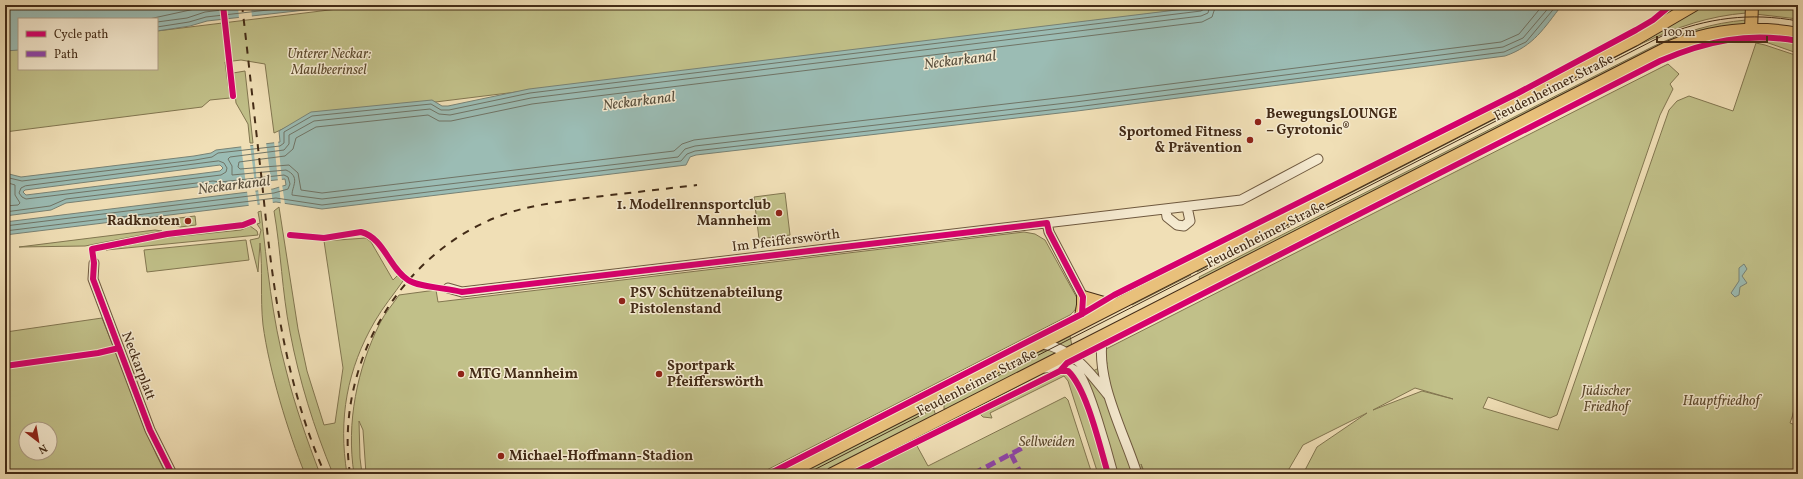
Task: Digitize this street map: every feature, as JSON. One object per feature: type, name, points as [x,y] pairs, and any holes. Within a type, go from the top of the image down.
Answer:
[{"type":"main road","name":"Feudenheimer Straße","points":[[786,474],[1634,40],[1694,5]]},
{"type":"main road","points":[[1751,30],[1752,5]]},
{"type":"main road","points":[[1783,31],[1798,27]]},
{"type":"main road","name":"Feudenheimer Straße","points":[[832,474],[1642,60],[1680,42],[1717,32],[1751,30],[1783,31]]},
{"type":"main road","points":[[1783,31],[1798,34]]},
{"type":"main road","points":[[1185,293],[1195,280],[1194,275],[1187,269]]},
{"type":"main road","points":[[1080,323],[1083,305],[1082,297],[1114,306]]},
{"type":"main road","points":[[946,416],[939,406],[948,391]]},
{"type":"street","name":"Im Pfeifferswörth","points":[[448,288],[462,292],[1241,200],[1318,159]]},
{"type":"street","points":[[1166,210],[1167,216],[1176,225],[1184,226],[1190,221],[1187,207]]},
{"type":"street","points":[[1047,223],[1049,232],[1082,297]]},
{"type":"street","name":"Neckarplatt","points":[[94,263],[93,279],[146,420],[172,474]]},
{"type":"street","points":[[1103,335],[1101,361],[1110,397],[1137,474]]},
{"type":"street","points":[[1041,343],[1059,348],[1069,353],[1088,370],[1110,397]]},
{"type":"street","points":[[1036,369],[1064,366],[1078,373],[1087,391],[1114,474]]},
{"type":"green space","name":"Unterer Neckar: Maulbeerinsel","points":[[370,5],[1221,5],[306,118],[274,133],[265,64],[241,60],[225,62],[230,98],[210,100],[202,107],[5,132],[5,48],[18,47],[18,70],[158,70],[158,31]]},
{"type":"green space","points":[[1672,5],[1685,5],[1596,55],[1595,53],[1650,23]]},
{"type":"green space","points":[[1702,5],[1747,5],[1746,13],[1732,14],[1693,23],[1643,43],[1197,272],[1196,269],[1634,44]]},
{"type":"green space","points":[[1756,5],[1798,5],[1798,19],[1755,14]]},
{"type":"green space","points":[[1746,20],[1746,25],[1720,28],[1200,281],[1199,277],[1652,47],[1698,29],[1721,23]]},
{"type":"green space","points":[[1757,39],[1798,42],[1798,51],[1794,52]]},
{"type":"green space","points":[[1756,43],[1798,56],[1798,400],[1790,423],[1798,426],[1798,474],[1303,474],[1317,447],[1367,413],[1303,445],[1286,474],[1145,474],[1141,464],[1144,474],[1098,474],[1068,381],[1064,376],[990,413],[992,418],[983,417],[980,414],[1062,372],[1067,373],[1073,381],[1086,373],[1087,374],[1107,364],[1104,350],[1668,64],[1679,74],[1670,84],[1673,89],[1660,115],[1557,415],[1550,418],[1488,397],[1483,408],[1558,430],[1669,110],[1677,101],[1689,96],[1733,111]],"holes":[[[1415,388],[1453,399],[1422,391],[1373,410]]]},
{"type":"green space","points":[[245,71],[253,143],[250,143],[248,124],[236,103],[233,73]]},
{"type":"green space","points":[[785,193],[790,235],[759,239],[754,197]]},
{"type":"green space","points":[[279,207],[298,329],[307,371],[324,425],[335,423],[343,368],[324,241],[366,238],[371,242],[393,280],[398,275],[403,281],[375,321],[365,339],[351,376],[347,395],[344,434],[344,454],[347,474],[333,474],[313,422],[298,368],[287,317],[274,211]]},
{"type":"green space","points":[[261,211],[270,291],[281,350],[297,410],[320,474],[305,474],[292,439],[274,381],[263,325],[260,243],[258,272],[250,240],[259,238],[261,230],[257,224],[260,223],[258,212]]},
{"type":"green space","points":[[195,216],[196,225],[180,227],[173,224],[171,219]]},
{"type":"green space","points":[[250,226],[257,231],[258,235],[106,250],[162,238],[241,230]]},
{"type":"green space","points":[[155,230],[162,231],[85,246],[19,247]]},
{"type":"green space","name":"Sportpark Pfeifferswörth","points":[[1024,232],[1035,234],[1045,240],[1077,298],[1077,306],[1070,315],[759,474],[366,474],[363,430],[359,421],[362,474],[354,474],[351,435],[355,397],[365,359],[372,341],[380,323],[399,295],[436,290],[438,302]]},
{"type":"green space","points":[[246,240],[249,260],[147,272],[144,250]]},
{"type":"green space","points":[[1188,273],[1191,275],[1132,305],[1131,302]]},
{"type":"green space","points":[[102,318],[156,454],[166,474],[5,474],[5,326],[6,332]]},
{"type":"green space","points":[[1070,336],[1072,346],[1069,348],[1057,343]]},
{"type":"green space","points":[[1052,350],[1059,353],[948,410],[944,409],[944,402],[971,388],[1022,357],[1042,351]]},
{"type":"green space","name":"Sellweiden","points":[[1065,397],[1068,400],[1092,474],[857,474],[916,444],[928,466]]},
{"type":"green space","points":[[932,404],[936,416],[823,474],[794,474]]},
{"type":"water","points":[[5,5],[350,5],[207,21],[190,26],[158,31],[158,18],[18,18],[18,50],[5,51]]},
{"type":"water","name":"Neckarkanal","points":[[1217,5],[1562,5],[1544,29],[1531,42],[1515,52],[1505,56],[1077,111],[696,155],[690,157],[686,165],[322,209],[276,202],[5,235],[5,222],[273,189],[286,185],[285,179],[220,186],[213,185],[66,203],[51,210],[5,216],[5,173],[21,177],[194,156],[211,153],[216,150],[280,142],[279,131],[311,112],[432,100],[442,106],[448,106],[529,89]],"holes":[[[220,165],[223,168],[220,171],[26,195],[23,192],[25,190]]]},
{"type":"water","points":[[1744,264],[1747,269],[1742,276],[1747,283],[1740,287],[1739,295],[1735,297],[1731,293],[1739,281],[1739,268]]},
{"type":"pier","points":[[221,5],[225,5],[227,21],[222,21]]},
{"type":"pier","points":[[238,5],[251,5],[252,18],[239,19]]},
{"type":"pier","points":[[278,140],[282,181],[278,182],[274,141]]},
{"type":"pier","points":[[266,142],[271,182],[257,184],[253,143]]},
{"type":"pier","points":[[250,144],[255,184],[246,185],[241,145]]},
{"type":"pier","points":[[282,184],[285,205],[281,205],[279,185]]},
{"type":"pier","points":[[271,188],[273,204],[260,206],[258,189]]},
{"type":"pier","points":[[255,189],[258,207],[249,208],[247,191]]},
{"type":"tram line","points":[[806,474],[1662,36],[1695,25],[1729,18],[1763,17],[1798,21]]},
{"type":"railway","points":[[242,5],[270,257],[282,331],[299,404],[325,474]]},
{"type":"railway","points":[[350,474],[348,433],[353,392],[365,353],[383,316],[407,282],[436,254],[470,230],[508,213],[519,210],[540,205],[594,197],[697,185]]},
{"type":"marked path","points":[[973,474],[1026,446]]},
{"type":"marked path","points":[[1011,454],[1021,474]]},
{"type":"marked path","points":[[866,474],[877,468]]},
{"type":"cycle path","points":[[223,5],[233,96]]},
{"type":"cycle path","points":[[769,474],[1082,314],[1114,295],[1518,93],[1636,30],[1653,20],[1671,5]]},
{"type":"cycle path","points":[[852,474],[1060,371],[1067,363],[1660,61],[1694,48],[1728,40],[1744,38],[1780,38],[1798,41]]},
{"type":"cycle path","points":[[172,474],[150,430],[93,279],[94,263],[92,249],[167,234],[243,225],[253,221]]},
{"type":"cycle path","points":[[290,235],[324,238],[361,232],[369,235],[375,240],[401,275],[408,280],[426,286],[462,292],[1047,223],[1049,232],[1083,297],[1082,314]]},
{"type":"cycle path","points":[[5,366],[98,353],[119,348]]},
{"type":"cycle path","points":[[1060,371],[1068,371],[1075,379],[1081,391],[1097,434],[1108,474]]},
{"type":"place","name":"BewegungsLOUNGE – Gyrotonic®","points":[[1258,122]]},
{"type":"place","name":"Sportomed Fitness & Prävention","points":[[1250,140]]},
{"type":"place","name":"1. Modellrennsportclub Mannheim","points":[[779,213]]},
{"type":"place","name":"Radknoten","points":[[188,221]]},
{"type":"place","name":"PSV Schützenabteilung Pistolenstand","points":[[622,301]]},
{"type":"place","name":"MTG Mannheim","points":[[461,374]]},
{"type":"place","name":"Sportpark Pfeifferswörth","points":[[659,374]]},
{"type":"place","name":"Michael-Hoffmann-Stadion","points":[[501,456]]},
{"type":"park label","name":"Jüdischer Friedhof","points":[[1606,400]]},
{"type":"park label","name":"Hauptfriedhof","points":[[1721,401]]}]
